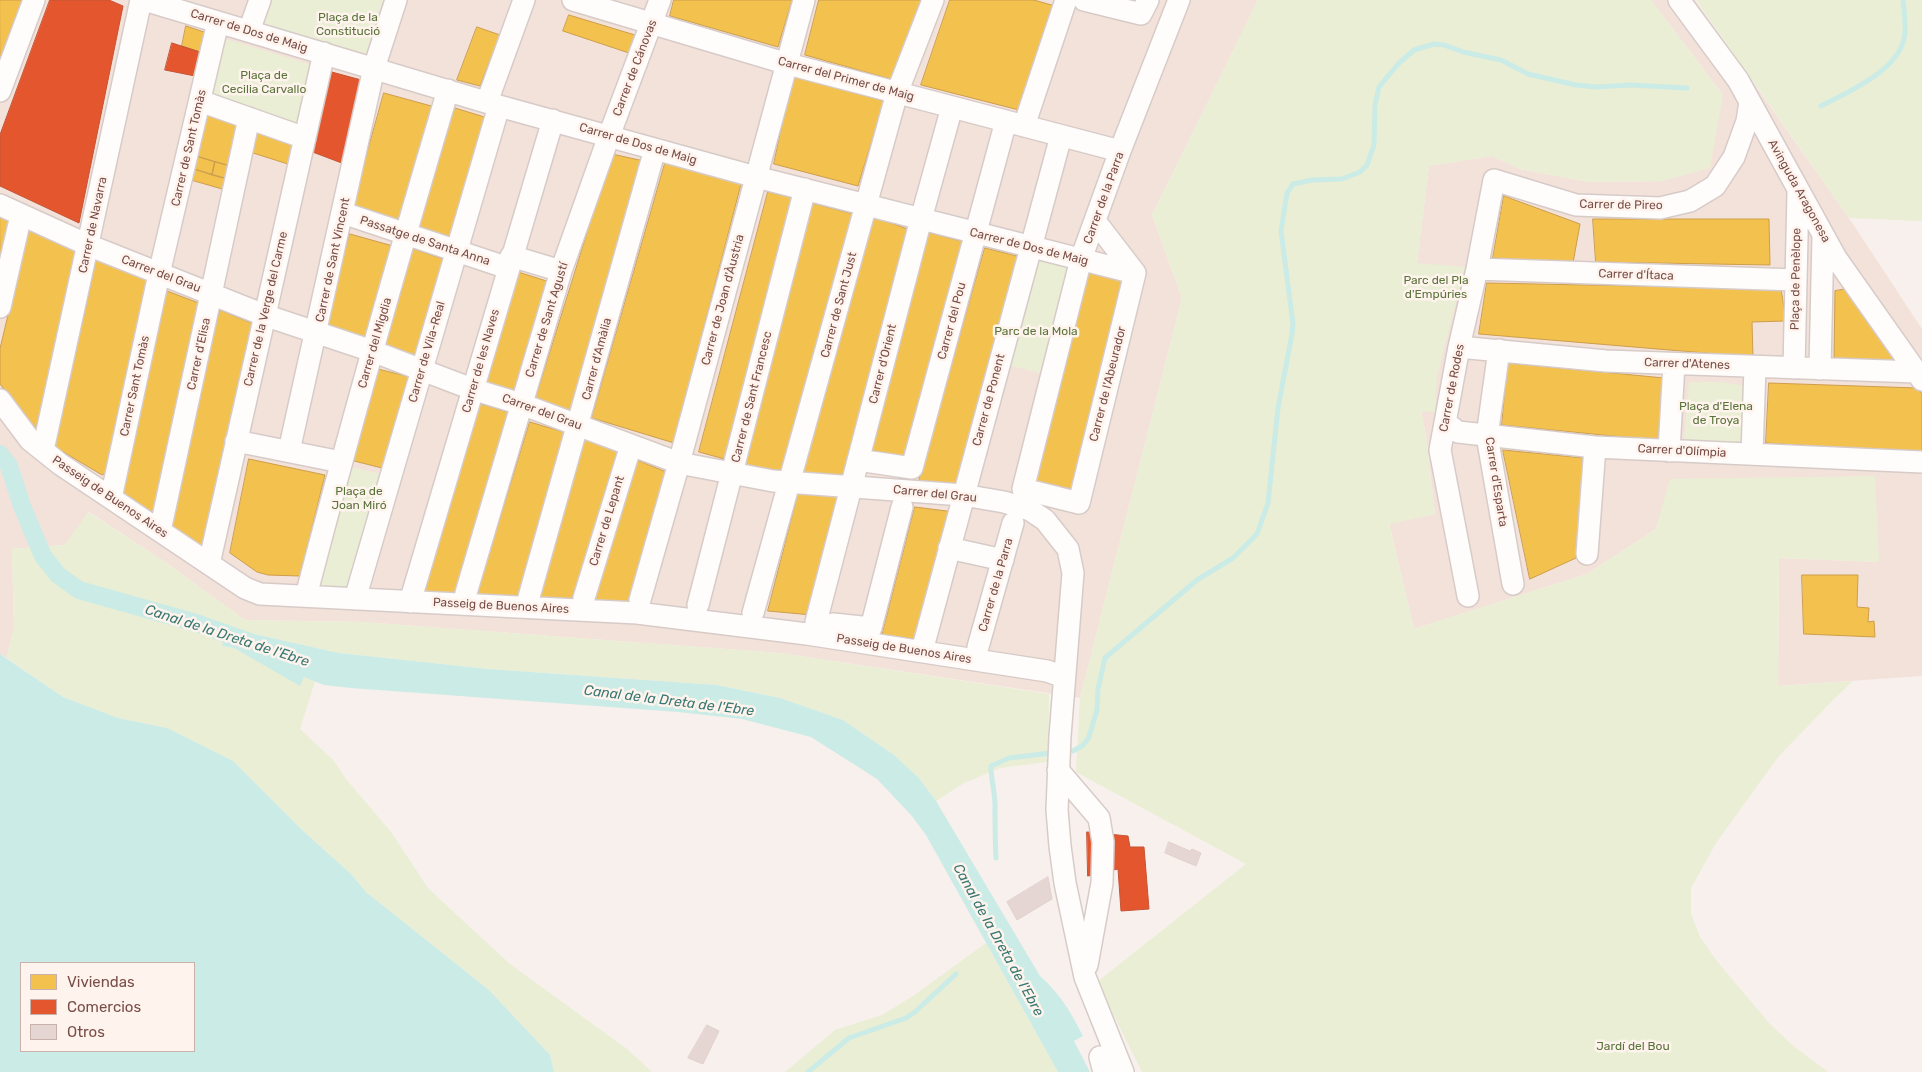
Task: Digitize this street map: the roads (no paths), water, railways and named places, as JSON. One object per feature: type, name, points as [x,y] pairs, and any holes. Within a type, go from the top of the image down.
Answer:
[{"type":"street","points":[[0,91],[34,0]]},
{"type":"street","name":"Carrer de Dos de Maig","points":[[143,0],[493,104],[756,177],[1136,273]]},
{"type":"street","name":"Carrer de Navarra","points":[[43,450],[143,0]]},
{"type":"street","points":[[249,31],[260,0]]},
{"type":"street","name":"Carrer de Sant Vincent","points":[[289,451],[317,332],[374,68],[396,0]]},
{"type":"street","name":"Carrer de Vila-Real","points":[[355,598],[423,370],[493,104],[524,0]]},
{"type":"street","name":"Carrer del Primer de Maig","points":[[573,0],[788,64],[1120,151]]},
{"type":"street","name":"Carrer de Cánovas","points":[[609,136],[660,0]]},
{"type":"street","name":"Carrer de Joan d'Àustria","points":[[640,600],[804,0]]},
{"type":"street","name":"Carrer de Sant Just","points":[[753,613],[897,93],[933,0]]},
{"type":"street","name":"Carrer del Pou","points":[[858,460],[912,468],[976,234],[1015,124],[1066,0]]},
{"type":"street","points":[[1084,0],[1144,7]]},
{"type":"street","name":"Carrer de la Parra","points":[[1023,489],[1081,259],[1120,151],[1179,0]]},
{"type":"street","name":"Avinguda Aragonesa","points":[[1679,0],[1738,80],[1823,236],[1875,315],[1919,376]]},
{"type":"street","name":"Carrer de Sant Tomàs","points":[[160,274],[218,22]]},
{"type":"street","name":"Carrer de la Verge del Carme","points":[[209,564],[324,53]]},
{"type":"street","name":"Carrer del Migdia","points":[[306,596],[372,351],[448,90]]},
{"type":"street","points":[[200,101],[305,138]]},
{"type":"street","name":"Carrer de Pireo","points":[[1494,180],[1576,206],[1660,208],[1690,201],[1715,186],[1734,157],[1747,121],[1750,102]]},
{"type":"street","name":"Carrer d'Orient","points":[[818,629],[858,460],[952,107]]},
{"type":"street","name":"Carrer d'Elisa","points":[[160,531],[250,118]]},
{"type":"street","name":"Carrer de les Naves","points":[[410,602],[553,120]]},
{"type":"street","name":"Carrer de Sant Agustí","points":[[466,593],[561,271],[609,136]]},
{"type":"street","name":"Carrer de Ponent","points":[[922,651],[1061,136]]},
{"type":"street","name":"Carrer d'Amàlia","points":[[529,597],[655,148]]},
{"type":"street","name":"Carrer de Rodes","points":[[1468,596],[1440,450],[1459,347],[1477,269],[1494,180]]},
{"type":"street","name":"Carrer de Sant Francesc","points":[[698,605],[805,190]]},
{"type":"street","name":"Plaça de Penèlope","points":[[1794,368],[1798,190]]},
{"type":"street","name":"Carrer del Grau","points":[[0,205],[88,246],[264,315],[521,404],[679,463],[790,482],[963,495],[1004,502],[1030,510],[1045,520],[1068,549],[1073,573],[1058,770],[1057,810],[1065,883],[1086,977],[1124,1072]]},
{"type":"street","name":"Passatge de Santa Anna","points":[[343,213],[456,250],[561,271]]},
{"type":"street","points":[[0,307],[21,215]]},
{"type":"street","points":[[1095,221],[1136,273]]},
{"type":"street","name":"Plaça de Penèlope","points":[[1820,369],[1823,236]]},
{"type":"street","name":"Carrer d'Ítaca","points":[[1477,269],[1796,280]]},
{"type":"street","name":"Carrer de l'Abeurador","points":[[1023,489],[1079,503],[1136,273]]},
{"type":"street","name":"Carrer Sant Tomàs","points":[[111,498],[160,274]]},
{"type":"street","name":"Carrer d'Atenes","points":[[1459,347],[1606,361],[1820,369],[1919,376]]},
{"type":"street","name":"Carrer d'Esparta","points":[[1499,350],[1487,436],[1513,584]]},
{"type":"street","points":[[1669,450],[1674,364]]},
{"type":"street","points":[[1752,454],[1755,367]]},
{"type":"street","name":"Passeig de Buenos Aires","points":[[0,400],[30,440],[60,464],[245,588],[260,594],[637,613],[818,629],[922,651],[1047,671],[1064,677]]},
{"type":"street","name":"Carrer d'Olímpia","points":[[1445,422],[1458,432],[1595,447],[1922,462]]},
{"type":"street","points":[[236,441],[341,462]]},
{"type":"street","name":"Carrer de Lepant","points":[[584,598],[631,445]]},
{"type":"street","points":[[1587,554],[1595,447]]},
{"type":"street","points":[[818,629],[832,624],[871,628],[902,507]]},
{"type":"street","name":"Carrer de la Parra","points":[[978,647],[1013,523]]},
{"type":"street","points":[[949,548],[1003,560]]},
{"type":"street","points":[[1058,770],[1099,818],[1103,842],[1102,884],[1094,918],[1086,977]]},
{"type":"water","points":[[227,628],[339,653],[488,669],[717,685],[780,698],[843,720],[894,755],[919,778],[936,801],[1040,976],[1059,997],[1074,1019],[1083,1036],[1074,1041],[1090,1072],[1058,1072],[926,835],[911,815],[877,779],[811,737],[742,719],[678,712],[351,688],[324,685],[304,677],[300,686],[234,648],[222,646]]},
{"type":"water","points":[[0,654],[63,697],[118,718],[167,728],[233,761],[300,828],[351,874],[366,892],[489,990],[550,1055],[554,1072],[0,1072]]},
{"type":"waterway","points":[[1821,106],[1870,79],[1892,61],[1900,50],[1905,34],[1903,0]]},
{"type":"waterway","points":[[1073,751],[1082,746],[1088,739],[1097,710],[1098,689],[1105,658],[1197,580],[1233,558],[1257,534],[1268,503],[1278,408],[1293,324],[1281,231],[1287,193],[1293,184],[1312,180],[1342,179],[1360,172],[1367,165],[1374,145],[1375,105],[1379,87],[1398,64],[1414,50],[1434,44],[1501,60],[1528,74],[1576,85],[1687,88]]},
{"type":"waterway","name":"Canal de la Dreta de l'Ebre","points":[[0,454],[9,466],[22,506],[43,556],[58,575],[79,590],[196,623],[247,641]]},
{"type":"waterway","points":[[996,858],[995,801],[991,766],[1009,758],[1051,753]]},
{"type":"waterway","points":[[808,1072],[849,1038],[906,1018],[956,974]]},
{"type":"park label","name":"Plaça de la Constitució","points":[[348,25]]},
{"type":"park label","name":"Plaça de Cecilia Carvallo","points":[[264,83]]},
{"type":"park label","name":"Parc del Pla d'Empúries","points":[[1436,288]]},
{"type":"park label","name":"Parc de la Mola","points":[[1036,332]]},
{"type":"park label","name":"Plaça d'Elena de Troya","points":[[1716,414]]},
{"type":"park label","name":"Plaça de Joan Miró","points":[[359,499]]},
{"type":"park label","name":"Jardí del Bou","points":[[1633,1047]]}]
